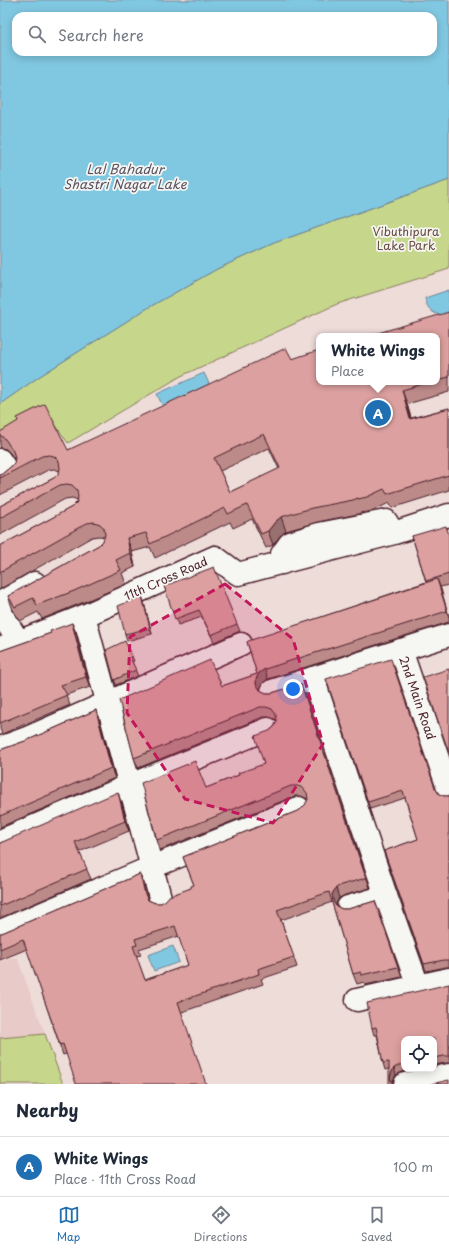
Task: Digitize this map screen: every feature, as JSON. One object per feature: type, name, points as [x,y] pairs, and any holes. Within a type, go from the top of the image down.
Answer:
[{"type":"street","points":[[0,460],[8,472],[0,478]]},
{"type":"street","name":"11th Cross Road","points":[[10,646],[84,616],[215,557],[238,574],[394,533],[449,515]]},
{"type":"street","points":[[0,603],[51,574]]},
{"type":"street","points":[[0,612],[10,646]]},
{"type":"street","points":[[84,616],[161,901]]},
{"type":"street","points":[[272,691],[449,635]]},
{"type":"street","points":[[0,748],[241,644]]},
{"type":"street","name":"2nd Main Road","points":[[401,650],[449,791]]},
{"type":"street","points":[[313,678],[386,896],[418,986]]},
{"type":"street","points":[[0,841],[268,728]]},
{"type":"street","points":[[1,931],[152,867],[299,808]]},
{"type":"street","points":[[348,907],[386,896]]},
{"type":"street","points":[[357,1000],[449,979]]},
{"type":"street","points":[[405,1084],[449,1075]]},
{"type":"highlighted area","points":[[225,584],[293,639],[323,744],[273,823],[185,799],[127,713],[130,637]]},
{"type":"shaded area","points":[[0,945],[1,961],[17,957],[45,1034],[0,1038]]},
{"type":"green space","name":"Vibuthipura Lake Park","points":[[449,180],[449,269],[337,304],[181,376],[68,443],[43,407],[0,434],[0,404],[40,376],[146,309],[217,269],[274,243]]},
{"type":"green space","points":[[45,1034],[63,1084],[0,1084],[0,1038]]},
{"type":"water","name":"Lal Bahadur Shastri Nagar Lake","points":[[0,0],[449,0],[449,180],[274,243],[217,269],[146,309],[40,376],[0,404]]},
{"type":"water","points":[[449,290],[449,314],[440,315],[430,310],[425,298]]},
{"type":"water","points":[[204,373],[212,390],[165,411],[157,394]]},
{"type":"water","points":[[173,946],[179,962],[154,971],[148,955]]},
{"type":"building","points":[[449,312],[449,377],[440,379],[440,333],[378,333]]},
{"type":"building","points":[[286,348],[292,359],[316,351],[316,385],[420,385],[402,390],[410,419],[449,408],[449,475],[387,494],[384,489],[367,497],[312,508],[281,517],[268,531],[261,534],[247,505],[228,514],[225,508],[150,544],[146,533],[127,538],[130,553],[116,560],[121,570],[74,591],[37,605],[33,598],[15,607],[8,596],[99,545],[103,541],[105,535],[104,528],[100,524],[94,522],[87,523],[0,572],[0,546],[72,507],[77,502],[77,490],[72,485],[60,485],[0,518],[0,506],[54,478],[59,473],[59,461],[54,456],[49,455],[42,456],[0,478],[0,475],[14,464],[15,457],[5,439],[0,435],[0,432],[18,421],[17,418],[45,404],[68,450]],"holes":[[[264,434],[280,468],[230,492],[214,458]]]},
{"type":"building","points":[[446,526],[449,535],[449,574],[426,581],[412,536]]},
{"type":"building","points":[[214,567],[237,624],[211,635],[199,610],[175,619],[164,586]]},
{"type":"building","points":[[437,579],[447,611],[265,669],[259,673],[256,679],[256,684],[260,690],[266,693],[272,693],[301,684],[366,878],[341,885],[336,888],[332,894],[333,901],[336,906],[342,909],[348,909],[375,901],[398,967],[361,975],[361,972],[353,974],[329,892],[277,910],[294,957],[258,969],[259,974],[178,1002],[206,1084],[76,1084],[63,1044],[60,1045],[23,939],[0,949],[0,933],[140,874],[148,900],[155,903],[161,903],[169,896],[191,888],[191,886],[194,885],[183,857],[300,810],[305,805],[308,799],[307,793],[303,788],[291,786],[157,840],[141,783],[195,761],[206,788],[239,775],[238,773],[264,764],[255,736],[269,731],[274,727],[277,721],[276,715],[272,709],[260,707],[134,758],[119,700],[210,660],[222,686],[257,674],[247,642]],"holes":[[[175,926],[188,965],[145,980],[133,946],[137,945],[135,939]]]},
{"type":"building","points":[[142,596],[150,628],[125,634],[118,606]]},
{"type":"building","points":[[72,623],[86,677],[61,685],[67,695],[0,723],[0,651],[51,633],[50,631]]},
{"type":"building","points":[[125,641],[132,656],[130,657],[136,670],[114,680],[106,650]]},
{"type":"building","points":[[391,659],[435,788],[439,794],[449,796],[449,960],[424,964],[384,851],[418,839],[403,791],[368,802],[326,679]]},
{"type":"building","points":[[449,669],[449,753],[423,677]]},
{"type":"building","points":[[96,710],[111,768],[0,816],[0,750],[28,740]]},
{"type":"building","points":[[118,792],[125,821],[75,842],[87,869],[0,906],[0,843]]},
{"type":"building","points":[[449,984],[449,1056],[437,1057],[437,1036],[401,1036],[401,1065],[394,1068],[390,1079],[393,1084],[389,1084],[389,1062],[383,1063],[376,1027],[372,1028],[367,1003]]},
{"type":"building","points":[[449,1080],[449,1084],[431,1084]]},
{"type":"place","name":"White Wings","points":[[378,413]]}]
